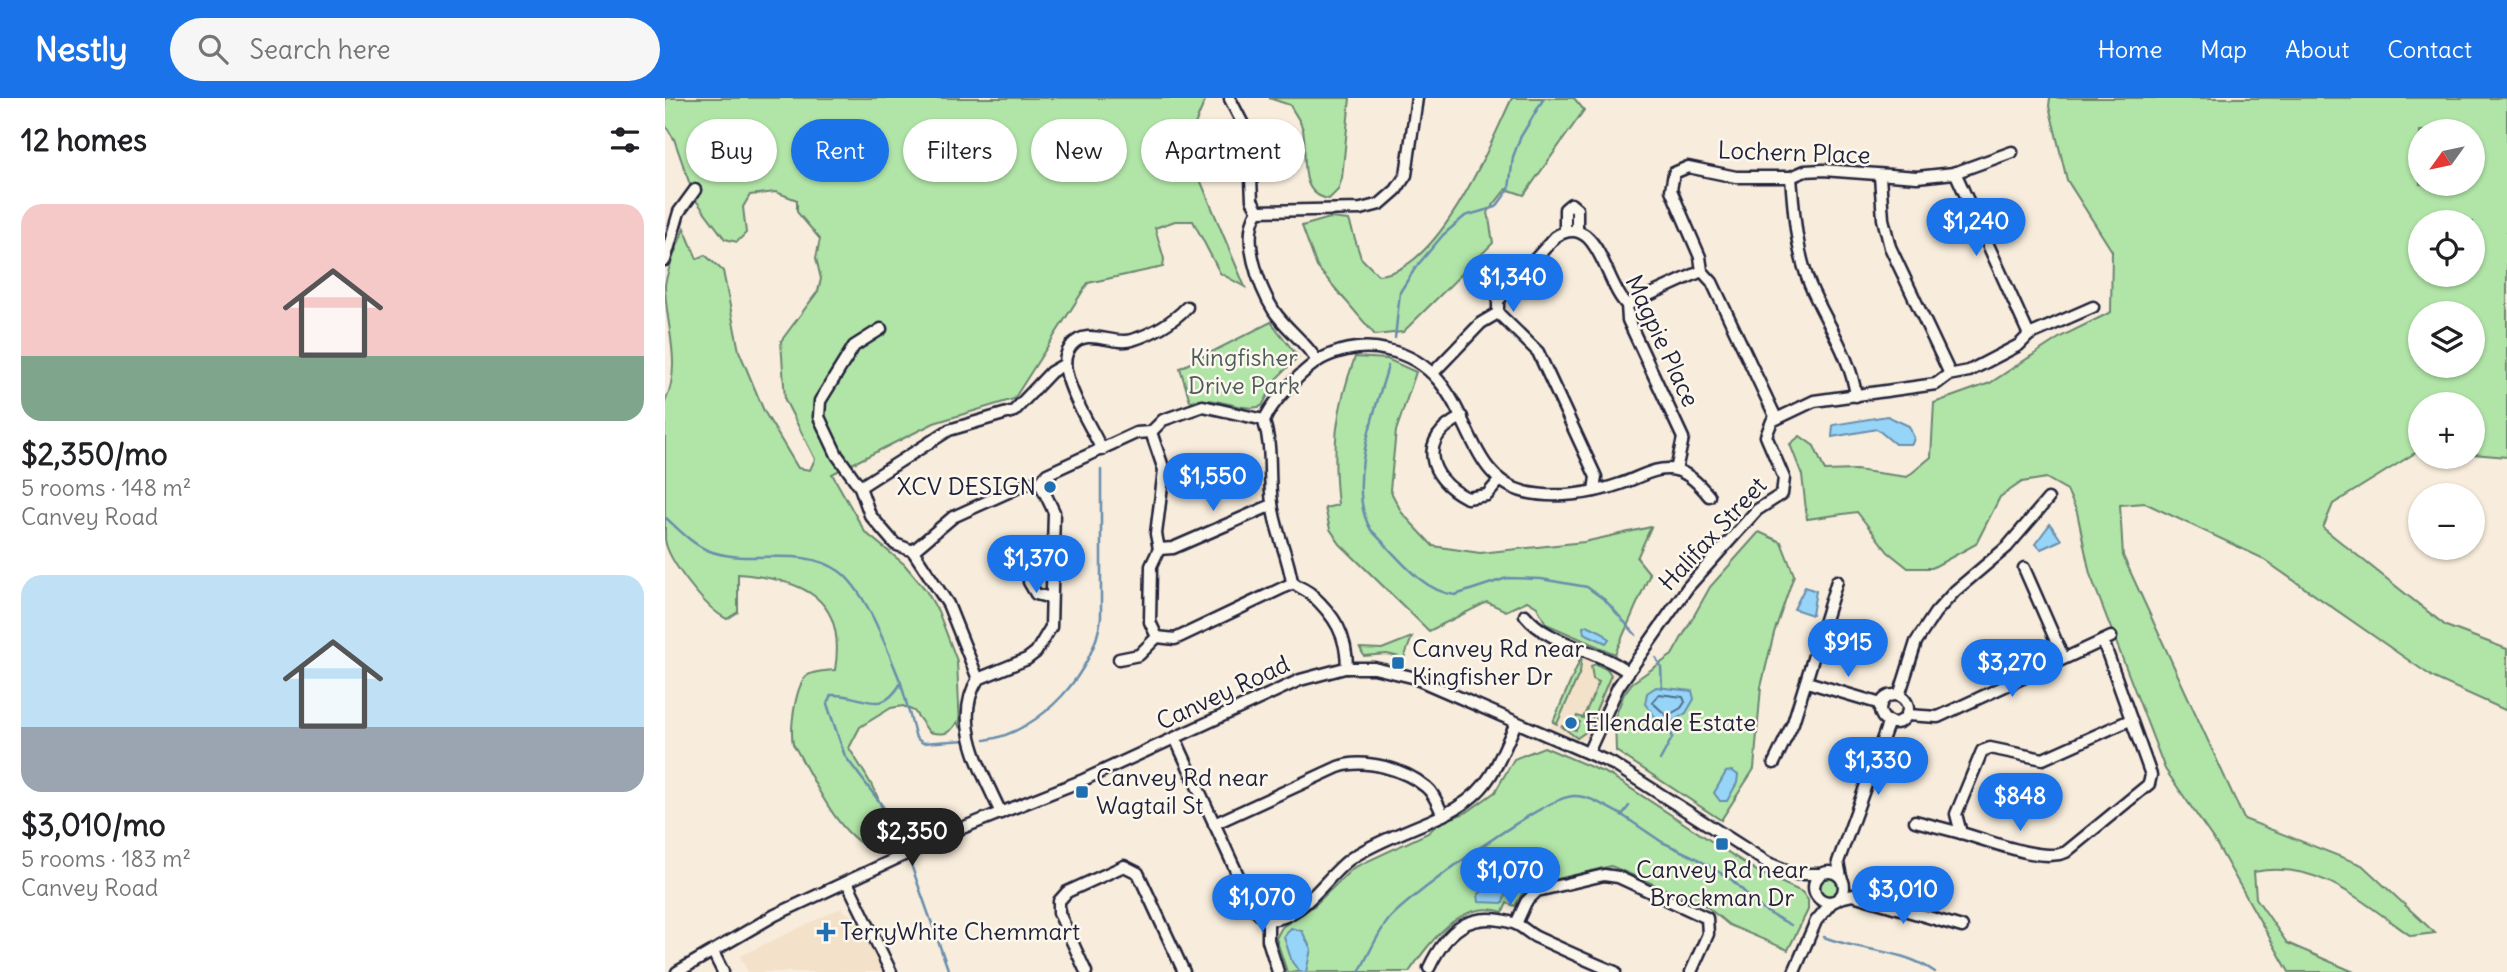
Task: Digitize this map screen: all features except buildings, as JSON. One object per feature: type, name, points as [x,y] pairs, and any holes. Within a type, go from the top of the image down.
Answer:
[{"type":"street","points":[[1258,211],[1361,209],[1380,204],[1406,175],[1417,98]]},
{"type":"street","points":[[1230,99],[1249,136],[1252,200],[1258,211]]},
{"type":"street","name":"Lochern Place","points":[[1776,418],[1712,282],[1702,271],[1700,257],[1671,190],[1674,173],[1688,167],[1732,176],[1791,177],[1805,171],[1823,170],[1917,177],[1955,172],[2012,152]]},
{"type":"street","points":[[1955,172],[2029,335]]},
{"type":"street","points":[[1880,176],[1883,219],[1890,247],[1950,374]]},
{"type":"street","points":[[1791,177],[1795,229],[1804,268],[1853,376],[1856,396]]},
{"type":"street","points":[[665,260],[679,212],[695,190]]},
{"type":"street","name":"Magpie Place","points":[[1565,231],[1565,209],[1571,204],[1577,209],[1581,233],[1596,246],[1616,293],[1627,304],[1628,320],[1683,439],[1676,470]]},
{"type":"street","points":[[1258,211],[1252,220],[1252,241],[1264,289],[1275,312],[1305,342],[1317,361]]},
{"type":"street","points":[[1581,233],[1565,231],[1555,237],[1498,301],[1498,313],[1538,352],[1596,477],[1594,491]]},
{"type":"street","points":[[1627,304],[1702,271]]},
{"type":"street","points":[[1102,450],[1068,378],[1065,365],[1069,349],[1077,339],[1088,336],[1131,341],[1175,320],[1187,307]]},
{"type":"street","points":[[1776,418],[1814,401],[1927,387],[1950,374],[1969,371],[2019,345],[2029,335],[2093,307]]},
{"type":"street","points":[[1433,373],[1481,323],[1498,313]]},
{"type":"street","points":[[881,329],[854,346],[818,408],[819,417],[837,455],[860,487],[870,515],[895,544],[913,551],[919,564],[948,604],[978,679]]},
{"type":"street","points":[[1264,420],[1292,381],[1317,361],[1348,349],[1384,349],[1407,356],[1433,373],[1452,396],[1478,452],[1499,481],[1524,492],[1541,495],[1594,491],[1659,470],[1676,470],[1700,485],[1709,496]]},
{"type":"street","points":[[860,487],[892,470],[949,430],[1014,411],[1051,372],[1065,365]]},
{"type":"street","points":[[1040,483],[1047,474],[1136,433],[1151,432],[1163,420],[1203,406],[1264,420]]},
{"type":"street","points":[[1462,417],[1445,425],[1436,436],[1433,455],[1438,473],[1451,488],[1467,498],[1487,495],[1499,481]]},
{"type":"street","name":"Halifax Street","points":[[1588,753],[1615,693],[1693,580],[1726,548],[1757,510],[1782,494],[1784,478],[1766,436],[1768,424],[1776,418]]},
{"type":"street","points":[[1264,420],[1270,437],[1272,505],[1291,566],[1293,583]]},
{"type":"street","points":[[1151,432],[1164,465],[1156,534],[1159,549],[1151,566],[1150,622],[1157,637]]},
{"type":"street","points":[[913,551],[953,517],[1028,483],[1040,483]]},
{"type":"street","points":[[1001,813],[976,764],[969,736],[971,690],[978,679],[1036,652],[1051,627],[1053,512],[1040,483]]},
{"type":"street","points":[[1899,696],[1916,642],[1930,619],[1955,591],[2007,547],[2048,499]]},
{"type":"street","points":[[1159,549],[1173,548],[1272,505]]},
{"type":"street","points":[[1051,598],[1036,594],[1029,582],[1037,569],[1052,566]]},
{"type":"street","points":[[2024,568],[2063,657]]},
{"type":"street","points":[[1774,763],[1793,723],[1837,581]]},
{"type":"street","points":[[1157,637],[1175,639],[1293,583]]},
{"type":"street","points":[[1293,583],[1311,594],[1337,623],[1346,645],[1347,668]]},
{"type":"street","points":[[1525,615],[1537,628],[1608,659],[1628,672]]},
{"type":"street","points":[[1119,659],[1139,655],[1157,637]]},
{"type":"street","points":[[1907,715],[1938,717],[2107,639],[2151,782],[2066,852],[2045,856],[1915,821]]},
{"type":"street","name":"Canvey Road","points":[[677,972],[775,915],[885,864],[1081,781],[1300,680],[1347,668],[1374,668],[1405,675],[1588,753],[1619,768],[1725,837],[1786,871],[1816,895],[1836,900]]},
{"type":"street","points":[[1807,681],[1881,704]]},
{"type":"street","points":[[1891,695],[1899,696],[1908,705],[1907,715],[1901,721],[1889,721],[1881,713],[1881,704],[1891,695]]},
{"type":"street","points":[[1961,833],[1956,814],[1982,751],[1990,748],[2043,759],[2130,720]]},
{"type":"street","points":[[1853,895],[1842,880],[1838,862],[1889,721]]},
{"type":"street","points":[[1175,738],[1256,913],[1268,920],[1284,916],[1300,906],[1355,856],[1468,803],[1485,787],[1516,723]]},
{"type":"street","points":[[1214,824],[1338,767],[1355,762],[1378,765],[1421,784],[1434,796],[1443,816]]},
{"type":"street","points":[[1816,921],[1814,882],[1838,862]]},
{"type":"street","points":[[1086,972],[1059,912],[1059,901],[1067,892],[1124,866],[1133,868],[1140,877],[1184,972]]},
{"type":"street","name":"Canvey Road","points":[[1786,871],[1800,875],[1823,873],[1842,880]]},
{"type":"street","points":[[1516,924],[1526,902],[1537,891],[1599,876],[1618,877],[1707,918],[1708,934],[1691,972]]},
{"type":"street","points":[[1794,972],[1816,921],[1836,900],[1842,880]]},
{"type":"street","points":[[847,882],[891,972]]},
{"type":"street","points":[[1836,900],[1853,895],[1962,927]]},
{"type":"street","points":[[1430,971],[1440,947],[1470,920],[1487,917],[1516,924],[1530,934],[1603,970],[1615,972]]},
{"type":"street","points":[[1268,920],[1268,940],[1278,972]]},
{"type":"street","points":[[713,952],[723,972]]},
{"type":"shaded area","points":[[1584,652],[1618,673],[1597,724],[1586,738],[1579,741],[1551,728]]},
{"type":"shaded area","points":[[841,908],[858,921],[882,972],[748,972],[740,956]]},
{"type":"green space","points":[[665,98],[1206,98],[1197,119],[1141,119],[1141,182],[1201,182],[1245,287],[1220,273],[1193,221],[1175,221],[1155,228],[1164,259],[1163,267],[1088,283],[1014,399],[934,423],[832,474],[865,532],[904,564],[925,589],[938,611],[957,661],[960,728],[957,722],[945,733],[929,732],[914,711],[903,706],[891,708],[860,727],[849,748],[871,783],[885,817],[889,845],[878,851],[864,845],[839,822],[793,744],[795,707],[803,680],[814,673],[835,670],[837,645],[834,625],[826,609],[800,587],[782,581],[738,574],[738,612],[727,619],[699,595],[680,571],[667,548],[665,402],[673,373],[673,358],[665,285],[684,228],[697,259],[705,255],[723,271],[739,351],[764,411],[798,468],[810,470],[815,459],[785,400],[781,341],[818,291],[821,279],[816,258],[820,239],[797,212],[797,200],[776,192],[750,195],[743,207],[746,233],[737,242],[725,239],[695,199],[689,182],[777,182],[777,119],[686,119],[686,173],[674,139],[665,125]]},
{"type":"green space","points":[[1269,98],[1350,98],[1342,178],[1338,190],[1329,199],[1319,196],[1308,182],[1305,172],[1305,119],[1298,119],[1290,105]]},
{"type":"green space","points":[[1512,98],[1574,98],[1584,110],[1524,195],[1506,189],[1488,212],[1493,243],[1403,332],[1375,335],[1317,267],[1302,226],[1330,218],[1349,220],[1361,258],[1378,275],[1400,269],[1421,253],[1459,203],[1476,174]]},
{"type":"green space","points":[[2050,98],[2507,98],[2507,457],[2485,455],[2485,392],[2408,392],[2408,457],[2333,504],[2323,528],[2446,626],[2507,649],[2507,711],[2434,678],[2260,557],[2145,503],[2120,505],[2123,556],[2244,819],[2362,865],[2435,933],[2411,936],[2356,897],[2318,878],[2277,870],[2254,872],[2256,898],[2287,943],[2354,972],[2289,972],[2216,843],[2165,769],[2090,574],[2077,512],[2067,490],[2046,478],[2022,482],[2000,497],[1976,544],[1932,568],[1908,568],[1888,552],[1857,512],[1807,519],[1802,475],[1790,444],[1800,436],[1814,446],[1825,471],[1856,470],[1907,477],[1931,457],[1934,403],[1990,383],[2062,336],[2111,312],[2112,251],[2067,180],[2049,106]]},
{"type":"green space","name":"Kingfisher Drive Park","points":[[1271,322],[1298,357],[1277,378],[1262,406],[1254,408],[1210,400],[1190,401],[1180,368]]},
{"type":"green space","points":[[1355,357],[1387,359],[1416,372],[1396,431],[1390,490],[1402,513],[1433,546],[1480,553],[1584,542],[1651,527],[1637,558],[1650,574],[1615,654],[1546,624],[1537,607],[1527,601],[1506,611],[1487,602],[1429,631],[1340,544],[1330,529],[1325,508],[1338,505],[1335,447],[1343,395]]},
{"type":"green space","points":[[1759,532],[1781,542],[1794,575],[1774,633],[1761,687],[1754,769],[1721,820],[1616,751],[1615,717],[1624,694],[1632,683],[1672,655],[1710,587]]},
{"type":"green space","points":[[1412,637],[1404,658],[1387,654],[1364,656],[1360,648],[1382,649]]},
{"type":"green space","points":[[1582,655],[1580,672],[1557,724],[1553,722]]},
{"type":"green space","points":[[1596,664],[1608,670],[1611,675],[1587,731],[1577,738],[1561,726],[1576,730],[1580,722],[1575,720],[1577,716],[1583,718],[1599,682],[1593,679],[1591,666]]},
{"type":"green space","points":[[1544,747],[1610,775],[1757,871],[1802,892],[1808,900],[1808,910],[1788,950],[1729,925],[1706,906],[1611,866],[1533,885],[1522,894],[1515,906],[1507,903],[1503,912],[1488,909],[1460,917],[1437,936],[1409,972],[1287,972],[1276,938],[1282,927],[1315,905],[1353,868],[1428,833],[1439,823],[1467,812],[1495,792],[1514,759]]},
{"type":"green space","points":[[1825,878],[1833,878],[1838,887],[1836,894],[1825,896],[1820,891],[1820,883]]},
{"type":"water","points":[[1887,416],[1909,426],[1914,438],[1912,444],[1895,444],[1877,429],[1832,437],[1833,425]]},
{"type":"water","points":[[2050,524],[2061,540],[2041,549],[2035,544]]},
{"type":"water","points":[[1805,587],[1816,591],[1812,615],[1794,609]]},
{"type":"water","points":[[1587,625],[1602,632],[1609,639],[1606,643],[1584,633],[1583,627]]},
{"type":"water","points":[[1656,687],[1692,691],[1694,699],[1686,713],[1670,723],[1657,719],[1645,704],[1647,693]]},
{"type":"water","points":[[1732,771],[1738,775],[1737,783],[1727,801],[1720,801],[1714,793],[1726,772]]},
{"type":"water","points":[[1488,886],[1506,892],[1503,903],[1479,902],[1478,895]]},
{"type":"water","points":[[1291,928],[1302,931],[1311,949],[1306,972],[1300,972],[1292,962],[1284,937]]},
{"type":"waterway","points":[[1395,338],[1400,292],[1416,267],[1443,235],[1465,216],[1496,207],[1509,189],[1513,157],[1520,138],[1544,98]]},
{"type":"waterway","points":[[1388,366],[1370,427],[1362,471],[1361,493],[1371,530],[1419,579],[1442,592],[1455,595],[1507,578],[1541,579],[1587,587],[1605,600],[1636,635]]},
{"type":"waterway","points":[[985,740],[1006,735],[1045,712],[1077,678],[1088,658],[1097,637],[1101,617],[1101,470]]},
{"type":"waterway","points":[[665,517],[690,540],[707,550],[740,557],[791,557],[824,563],[839,571],[859,593],[876,623],[901,683],[886,700],[871,702],[831,695],[827,704],[845,756],[884,808],[906,850]]},
{"type":"waterway","points":[[1656,658],[1661,667],[1662,688]]},
{"type":"waterway","points":[[901,683],[916,738],[923,743],[966,740]]},
{"type":"waterway","points":[[1660,760],[1672,738],[1672,721]]},
{"type":"waterway","points":[[1359,972],[1386,923],[1404,905],[1451,868],[1535,812],[1573,796],[1592,800],[1622,815],[1629,806]]},
{"type":"waterway","points":[[1622,815],[1662,842],[1696,858],[1732,880],[1763,910],[1791,925]]},
{"type":"waterway","points":[[908,856],[949,972]]},
{"type":"waterway","points":[[1824,937],[1895,954],[1935,972]]},
{"type":"place","name":"XCV DESIGN","points":[[1050,487]]},
{"type":"place","name":"Canvey Rd near Kingfisher Dr","points":[[1398,663]]},
{"type":"place","name":"Ellendale Estate","points":[[1571,723]]},
{"type":"place","name":"Canvey Rd near Wagtail St","points":[[1082,792]]},
{"type":"place","name":"Canvey Rd near Brockman Dr","points":[[1722,844]]},
{"type":"place","name":"TerryWhite Chemmart","points":[[826,932]]}]
